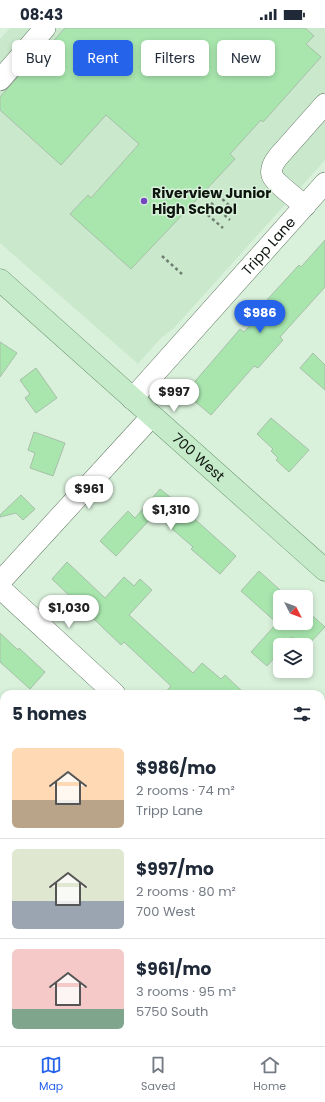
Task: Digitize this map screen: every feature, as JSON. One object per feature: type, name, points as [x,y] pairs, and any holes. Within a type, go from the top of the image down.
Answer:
[{"type":"main road","name":"700 West","points":[[0,280],[325,570]]},
{"type":"street","points":[[0,80],[45,28]]},
{"type":"street","points":[[305,206],[275,180],[272,173],[272,166],[278,157],[325,104]]},
{"type":"street","name":"Tripp Lane","points":[[132,399],[325,183]]},
{"type":"street","points":[[0,582],[152,416]]},
{"type":"street","points":[[0,588],[111,690]]},
{"type":"path","points":[[218,195],[236,212]]},
{"type":"path","points":[[211,203],[230,220]]},
{"type":"path","points":[[203,211],[223,228]]},
{"type":"path","points":[[162,256],[182,274]]},
{"type":"shaded area","name":"Riverview Junior High School","points":[[10,28],[325,28],[325,160],[174,328],[161,338],[138,364],[0,243],[0,39]]},
{"type":"building","points":[[65,28],[305,28],[314,36],[306,44],[321,57],[263,122],[261,120],[230,154],[235,159],[131,269],[70,214],[88,195],[91,198],[139,144],[106,115],[61,165],[0,110],[0,97],[19,76],[65,76],[65,40],[54,40]]},
{"type":"building","points":[[325,240],[325,287],[280,337],[283,340],[258,368],[254,366],[211,415],[185,393],[240,329],[244,332],[270,304],[266,301],[299,265],[301,267]]},
{"type":"building","points":[[0,342],[17,353],[0,377]]},
{"type":"building","points":[[313,353],[325,365],[325,390],[300,368]]},
{"type":"building","points":[[36,368],[57,398],[36,413],[25,398],[30,394],[20,380]]},
{"type":"building","points":[[271,418],[309,450],[289,472],[276,460],[278,458],[271,451],[273,449],[257,434]]},
{"type":"building","points":[[34,432],[65,443],[53,476],[30,468],[35,453],[28,450]]},
{"type":"building","points":[[160,489],[188,511],[187,512],[236,556],[220,574],[191,549],[193,547],[155,514],[116,556],[100,541],[128,511],[135,518]]},
{"type":"building","points":[[21,495],[35,509],[23,520],[16,513],[0,517],[0,515]]},
{"type":"building","points":[[67,562],[105,598],[124,577],[134,586],[140,579],[152,590],[129,615],[193,673],[202,663],[221,679],[225,675],[241,690],[168,690],[171,686],[124,642],[121,645],[52,579]]},
{"type":"building","points":[[259,571],[280,590],[273,590],[273,619],[241,591]]},
{"type":"building","points":[[313,616],[325,627],[313,640],[313,638],[292,637],[273,638],[273,659],[267,666],[251,652],[273,627],[273,630],[313,630]]},
{"type":"building","points":[[0,633],[45,672],[30,689],[0,662]]},
{"type":"place","name":"Riverview Junior High School","points":[[144,201]]}]
